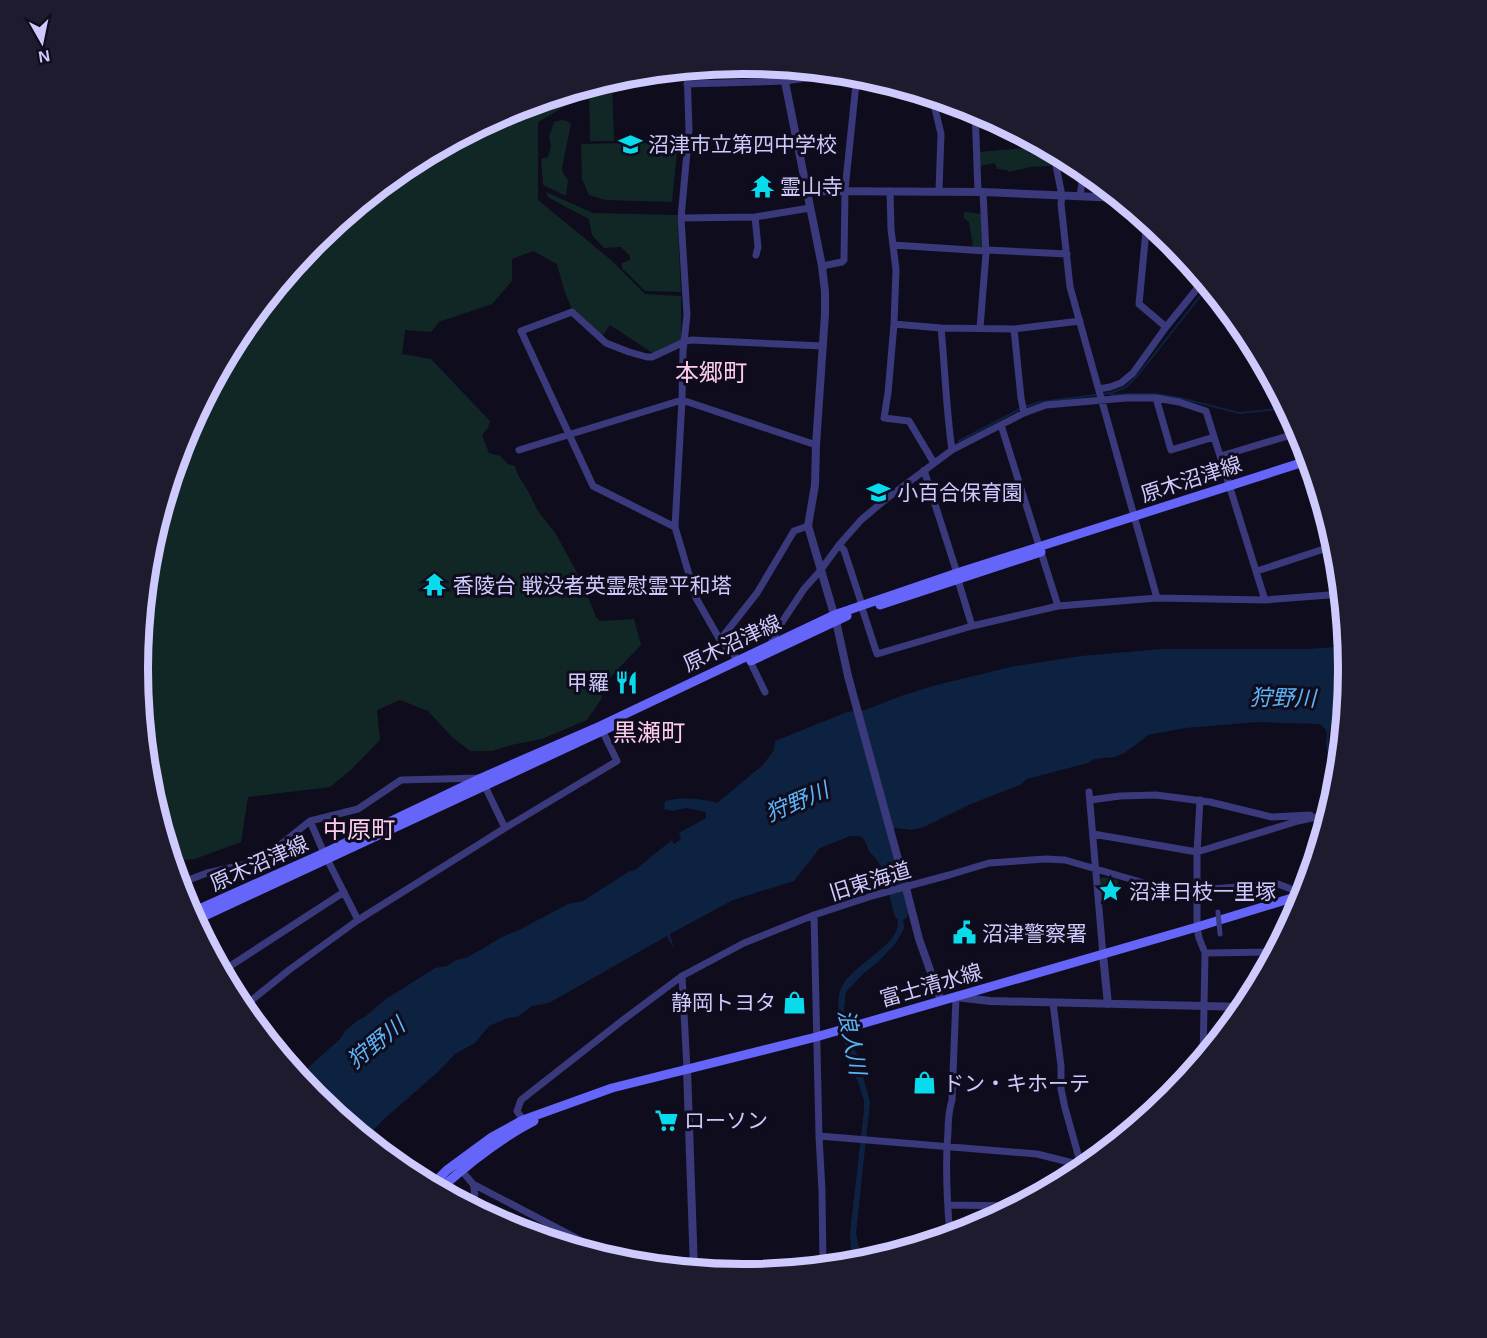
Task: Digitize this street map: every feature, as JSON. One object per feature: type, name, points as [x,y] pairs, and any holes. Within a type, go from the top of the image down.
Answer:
[{"type":"main road","name":"原木沼津線","points":[[1230,489],[1302,463]]},
{"type":"main road","name":"原木沼津線","points":[[601,728],[738,660],[749,659],[771,644],[862,608],[1135,519],[1304,468]]},
{"type":"main road","name":"原木沼津線","points":[[202,917],[482,782],[835,618]]},
{"type":"main road","name":"原木沼津線","points":[[199,909],[326,856]]},
{"type":"main road","name":"富士清水線","points":[[437,1180],[492,1137],[612,1088],[816,1037],[1294,897]]},
{"type":"main road","name":"富士清水線","points":[[445,1184],[525,1122]]},
{"type":"street","points":[[783,75],[822,266],[825,292],[815,484],[808,526],[835,618],[848,676],[919,939],[941,1001]]},
{"type":"street","points":[[687,77],[689,130],[681,218],[687,315],[682,351],[682,400],[675,527],[696,598],[720,640],[738,660]]},
{"type":"street","points":[[687,84],[784,81],[806,77]]},
{"type":"street","points":[[822,266],[844,260],[845,190],[856,84]]},
{"type":"street","points":[[934,105],[941,134],[939,191]]},
{"type":"street","points":[[976,121],[986,250],[980,328]]},
{"type":"street","points":[[1055,162],[1062,196],[1070,287],[1157,598]]},
{"type":"street","points":[[1080,196],[1082,180]]},
{"type":"street","points":[[806,190],[981,192],[1106,197]]},
{"type":"street","points":[[890,190],[891,229],[896,270],[894,324],[884,418],[909,421],[934,463]]},
{"type":"street","points":[[681,218],[755,217],[810,208]]},
{"type":"street","points":[[755,217],[758,247],[756,255]]},
{"type":"street","points":[[1145,230],[1139,304],[1166,327]]},
{"type":"street","points":[[893,245],[1067,254]]},
{"type":"street","points":[[1099,389],[1121,383],[1133,374],[1166,327],[1199,286]]},
{"type":"street","points":[[675,527],[593,486],[521,331],[572,312],[606,343],[647,357],[652,357],[691,340],[823,346]]},
{"type":"street","points":[[894,324],[1014,329],[1080,321]]},
{"type":"street","points":[[941,327],[947,415],[952,450]]},
{"type":"street","points":[[1014,329],[1024,414]]},
{"type":"street","points":[[1156,398],[1171,450],[1214,437]]},
{"type":"street","points":[[771,644],[778,628],[804,589],[839,545],[861,520],[924,470],[952,450],[1046,405],[1102,400],[1156,398],[1179,402],[1206,411],[1265,600]]},
{"type":"street","points":[[519,450],[682,400],[816,445]]},
{"type":"street","points":[[1001,425],[1058,606]]},
{"type":"street","points":[[1221,456],[1291,435]]},
{"type":"street","points":[[924,470],[972,626]]},
{"type":"street","points":[[720,640],[758,593],[794,531],[808,526]]},
{"type":"street","points":[[839,545],[844,550],[877,654],[972,626],[1058,606],[1157,598],[1265,600],[1334,595]]},
{"type":"street","points":[[1257,571],[1327,548]]},
{"type":"street","points":[[749,659],[765,692]]},
{"type":"street","points":[[249,1002],[358,920],[617,761],[601,728]]},
{"type":"street","points":[[187,881],[207,873],[260,861],[310,821],[358,809],[400,780],[482,782],[505,828]]},
{"type":"street","points":[[1108,1004],[1089,796],[1156,795],[1200,800],[1272,817],[1319,816]]},
{"type":"street","points":[[1200,800],[1197,927],[1204,953],[1203,1048]]},
{"type":"street","points":[[1093,834],[1197,852],[1319,816]]},
{"type":"street","points":[[310,821],[358,920]]},
{"type":"street","name":"旧東海道","points":[[525,1122],[517,1111],[521,1100],[682,976],[744,943],[814,915],[875,895],[989,863],[1046,859],[1065,860],[1151,885],[1181,890],[1278,884],[1296,891]]},
{"type":"street","points":[[228,968],[344,892]]},
{"type":"street","points":[[1218,912],[1220,934]]},
{"type":"street","points":[[814,915],[823,1259]]},
{"type":"street","points":[[1204,953],[1267,952]]},
{"type":"street","points":[[682,976],[694,1262]]},
{"type":"street","points":[[949,1227],[947,1146],[949,1108],[952,1100],[956,997],[990,1001],[1234,1007]]},
{"type":"street","points":[[1053,1003],[1061,1066],[1061,1089],[1081,1159]]},
{"type":"street","points":[[819,1136],[1037,1154],[1074,1164]]},
{"type":"street","points":[[461,1170],[473,1184],[586,1243]]},
{"type":"street","points":[[473,1184],[474,1200]]},
{"type":"street","points":[[948,1206],[1000,1206]]},
{"type":"street","points":[[560,1235],[561,1230]]},
{"type":"green space","points":[[612,88],[614,141],[590,141],[589,94]]},
{"type":"green space","points":[[575,98],[538,122],[538,200],[611,260],[645,294],[681,296],[681,340],[654,354],[610,325],[601,338],[574,314],[557,264],[533,251],[512,259],[512,281],[492,304],[439,322],[431,332],[405,330],[402,354],[431,359],[490,421],[482,435],[489,453],[500,456],[508,464],[515,466],[538,511],[556,534],[582,582],[596,617],[600,621],[634,619],[641,645],[600,688],[602,698],[587,720],[542,739],[492,751],[470,751],[452,737],[428,711],[400,700],[377,710],[380,740],[352,769],[330,787],[248,797],[241,842],[195,859],[180,860],[159,785],[149,708],[149,630],[159,553],[168,515],[193,441],[209,406],[248,338],[271,306],[322,248],[351,221],[413,174],[446,153],[516,119]]},
{"type":"green space","points":[[562,120],[571,124],[562,168],[568,180],[566,196],[543,185],[541,159],[548,157],[551,146],[549,137],[554,122]]},
{"type":"green space","points":[[678,142],[672,202],[605,200],[589,195],[582,179],[581,144]]},
{"type":"green space","points":[[1027,148],[1028,153],[1048,157],[1051,166],[1030,167],[1009,172],[997,169],[995,163],[979,166],[978,152]]},
{"type":"green space","points":[[546,192],[593,213],[677,215],[681,292],[645,291],[622,268],[622,263],[630,260],[630,256],[621,247],[604,248],[592,235],[589,219],[549,198]]},
{"type":"green space","points":[[964,212],[981,214],[984,248],[973,247],[969,222],[964,218]]},
{"type":"green space","points":[[1103,877],[1118,880],[1117,897],[1101,898],[1100,879]]},
{"type":"water","name":"狩野川","points":[[1338,647],[1337,721],[1329,731],[1330,771],[1327,734],[1320,724],[1258,722],[1185,728],[1148,735],[1115,757],[1094,759],[1088,763],[1027,779],[1020,785],[971,804],[924,827],[911,830],[896,828],[887,833],[885,837],[883,857],[886,859],[888,868],[884,871],[869,851],[864,839],[859,836],[850,836],[820,848],[794,881],[733,900],[670,934],[674,949],[667,936],[549,1003],[532,1006],[517,1017],[508,1018],[489,1026],[475,1043],[455,1054],[371,1133],[366,1129],[367,1126],[364,1127],[351,1117],[304,1071],[357,1021],[386,999],[435,968],[447,966],[456,960],[468,957],[568,904],[583,901],[628,872],[635,870],[672,840],[674,844],[681,839],[679,833],[706,818],[706,812],[686,808],[673,811],[664,809],[665,801],[691,799],[717,803],[763,765],[774,750],[775,741],[847,712],[865,710],[933,686],[1010,667],[1081,656],[1162,649],[1309,649]]},
{"type":"water","points":[[898,898],[904,929],[896,943],[846,992],[844,1008],[851,1043],[857,1054],[870,1102],[856,1233],[861,1253],[853,1254],[850,1233],[864,1100],[841,1028],[838,999],[846,980],[883,947],[896,931],[898,923],[893,900]]},
{"type":"waterway","points":[[1111,393],[1126,387],[1138,375],[1204,291]]},
{"type":"waterway","points":[[1025,407],[1040,402],[1111,393],[1111,395],[1155,394],[1239,413],[1279,409]]},
{"type":"waterway","points":[[959,441],[1020,409]]},
{"type":"waterway","name":"浪人川","points":[[880,827],[901,913]]},
{"type":"place","name":"沼津市立第四中学校","points":[[630,144]]},
{"type":"place","name":"霊山寺","points":[[762,186]]},
{"type":"place","name":"小百合保育園","points":[[879,492]]},
{"type":"place","name":"香陵台 戦没者英霊慰霊平和塔","points":[[435,585]]},
{"type":"place","name":"甲羅","points":[[627,682]]},
{"type":"place","name":"沼津日枝一里塚","points":[[1111,891]]},
{"type":"place","name":"沼津警察署","points":[[964,933]]},
{"type":"place","name":"静岡トヨタ","points":[[794,1002]]},
{"type":"place","name":"ドン・キホーテ","points":[[925,1083]]},
{"type":"place","name":"ローソン","points":[[666,1120]]},
{"type":"district","name":"本郷町","points":[[711,372]]},
{"type":"district","name":"黒瀬町","points":[[649,732]]},
{"type":"district","name":"中原町","points":[[359,829]]}]
